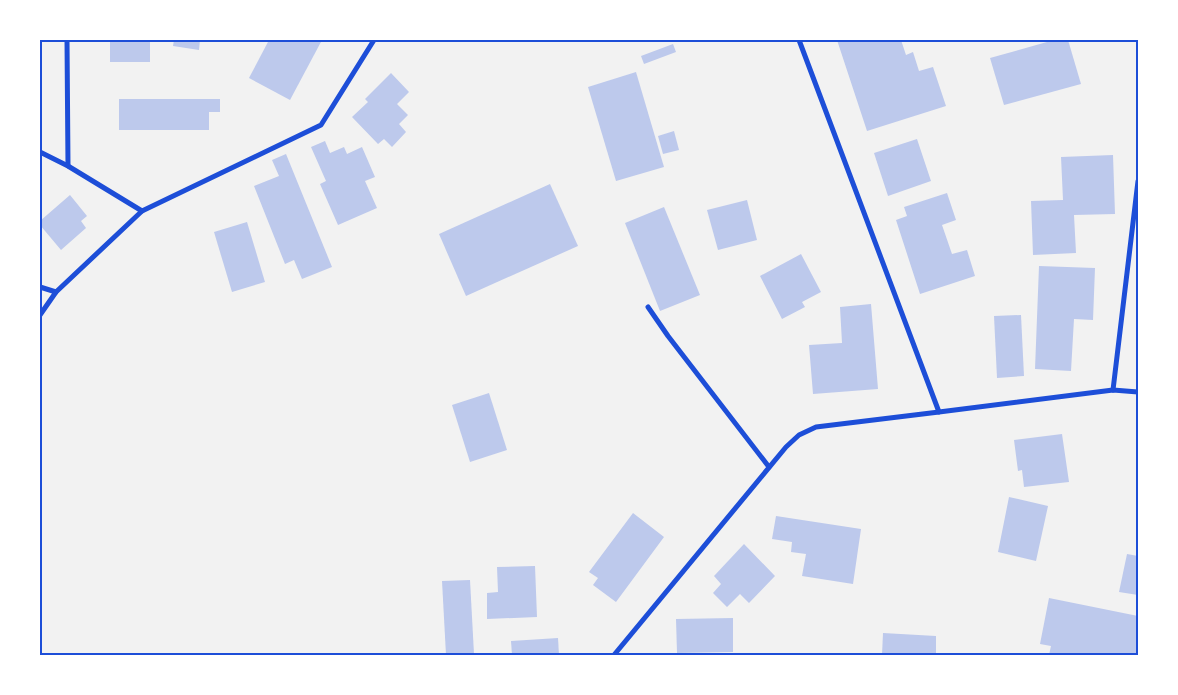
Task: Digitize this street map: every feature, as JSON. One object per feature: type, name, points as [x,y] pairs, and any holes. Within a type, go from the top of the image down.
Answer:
[{"type":"street","points":[[67,40],[68,166]]},
{"type":"street","points":[[40,315],[56,292],[142,211],[321,125],[374,40]]},
{"type":"street","points":[[799,40],[939,412]]},
{"type":"street","points":[[40,152],[68,166],[142,211]]},
{"type":"street","points":[[1113,390],[1138,181]]},
{"type":"street","points":[[40,287],[56,292]]},
{"type":"street","points":[[648,307],[668,336],[769,467]]},
{"type":"street","points":[[614,655],[769,467],[799,435],[816,427],[1113,390],[1138,392]]},
{"type":"building","points":[[110,40],[150,40],[150,62],[110,62]]},
{"type":"building","points":[[174,40],[200,40],[199,50],[173,46]]},
{"type":"building","points":[[269,40],[322,40],[290,100],[249,78]]},
{"type":"building","points":[[837,40],[901,40],[906,55],[913,52],[919,71],[933,67],[946,106],[867,131]]},
{"type":"building","points":[[1054,40],[1068,40],[1081,84],[1004,105],[990,58]]},
{"type":"building","points":[[673,44],[676,52],[644,64],[641,56]]},
{"type":"building","points":[[636,72],[664,167],[616,181],[588,87]]},
{"type":"building","points":[[391,73],[409,92],[397,104],[408,115],[399,124],[406,132],[392,147],[384,139],[378,144],[352,117],[368,102],[365,99]]},
{"type":"building","points":[[119,99],[220,99],[220,112],[209,112],[209,130],[119,130]]},
{"type":"building","points":[[674,131],[679,150],[663,154],[658,136]]},
{"type":"building","points":[[917,139],[931,181],[888,196],[874,153]]},
{"type":"building","points":[[325,141],[330,153],[344,147],[347,154],[362,147],[375,177],[365,181],[377,208],[338,225],[320,184],[326,181],[311,147]]},
{"type":"building","points":[[286,154],[332,267],[302,279],[294,260],[285,264],[254,186],[279,176],[272,160]]},
{"type":"building","points":[[1113,155],[1115,214],[1074,215],[1076,253],[1033,255],[1031,201],[1063,200],[1061,157]]},
{"type":"building","points":[[550,184],[578,246],[466,296],[439,234]]},
{"type":"building","points":[[947,193],[956,220],[942,225],[952,254],[967,250],[975,276],[920,294],[896,220],[907,216],[904,207]]},
{"type":"building","points":[[70,195],[87,216],[81,221],[86,228],[61,250],[40,225],[40,221]]},
{"type":"building","points":[[747,200],[757,240],[718,250],[707,210]]},
{"type":"building","points":[[664,207],[700,295],[660,311],[625,223]]},
{"type":"building","points":[[247,222],[265,282],[232,292],[214,232]]},
{"type":"building","points":[[801,254],[821,292],[802,302],[805,307],[782,319],[760,276]]},
{"type":"building","points":[[1039,266],[1095,268],[1093,320],[1074,319],[1071,371],[1035,369]]},
{"type":"building","points":[[871,304],[878,389],[813,394],[809,345],[842,343],[840,307]]},
{"type":"building","points":[[1021,315],[1024,376],[997,378],[994,316]]},
{"type":"building","points":[[489,393],[507,450],[470,462],[452,405]]},
{"type":"building","points":[[1062,434],[1069,482],[1024,487],[1022,470],[1018,471],[1014,440]]},
{"type":"building","points":[[1009,497],[1048,506],[1036,561],[998,552]]},
{"type":"building","points":[[633,513],[664,537],[616,602],[593,585],[598,578],[589,572]]},
{"type":"building","points":[[776,516],[861,529],[853,584],[802,576],[806,554],[791,552],[792,542],[772,539]]},
{"type":"building","points":[[744,544],[775,576],[749,603],[740,594],[727,607],[713,593],[721,584],[714,576]]},
{"type":"building","points":[[1127,554],[1138,556],[1138,595],[1119,592]]},
{"type":"building","points":[[535,566],[537,617],[487,619],[487,593],[498,592],[497,567]]},
{"type":"building","points":[[470,580],[474,654],[446,655],[442,581]]},
{"type":"building","points":[[1049,598],[1138,616],[1138,655],[1049,655],[1051,646],[1040,644]]},
{"type":"building","points":[[733,618],[733,652],[677,653],[676,619]]},
{"type":"building","points":[[883,633],[936,636],[936,655],[882,655]]},
{"type":"building","points":[[558,638],[559,655],[512,655],[511,641]]}]
